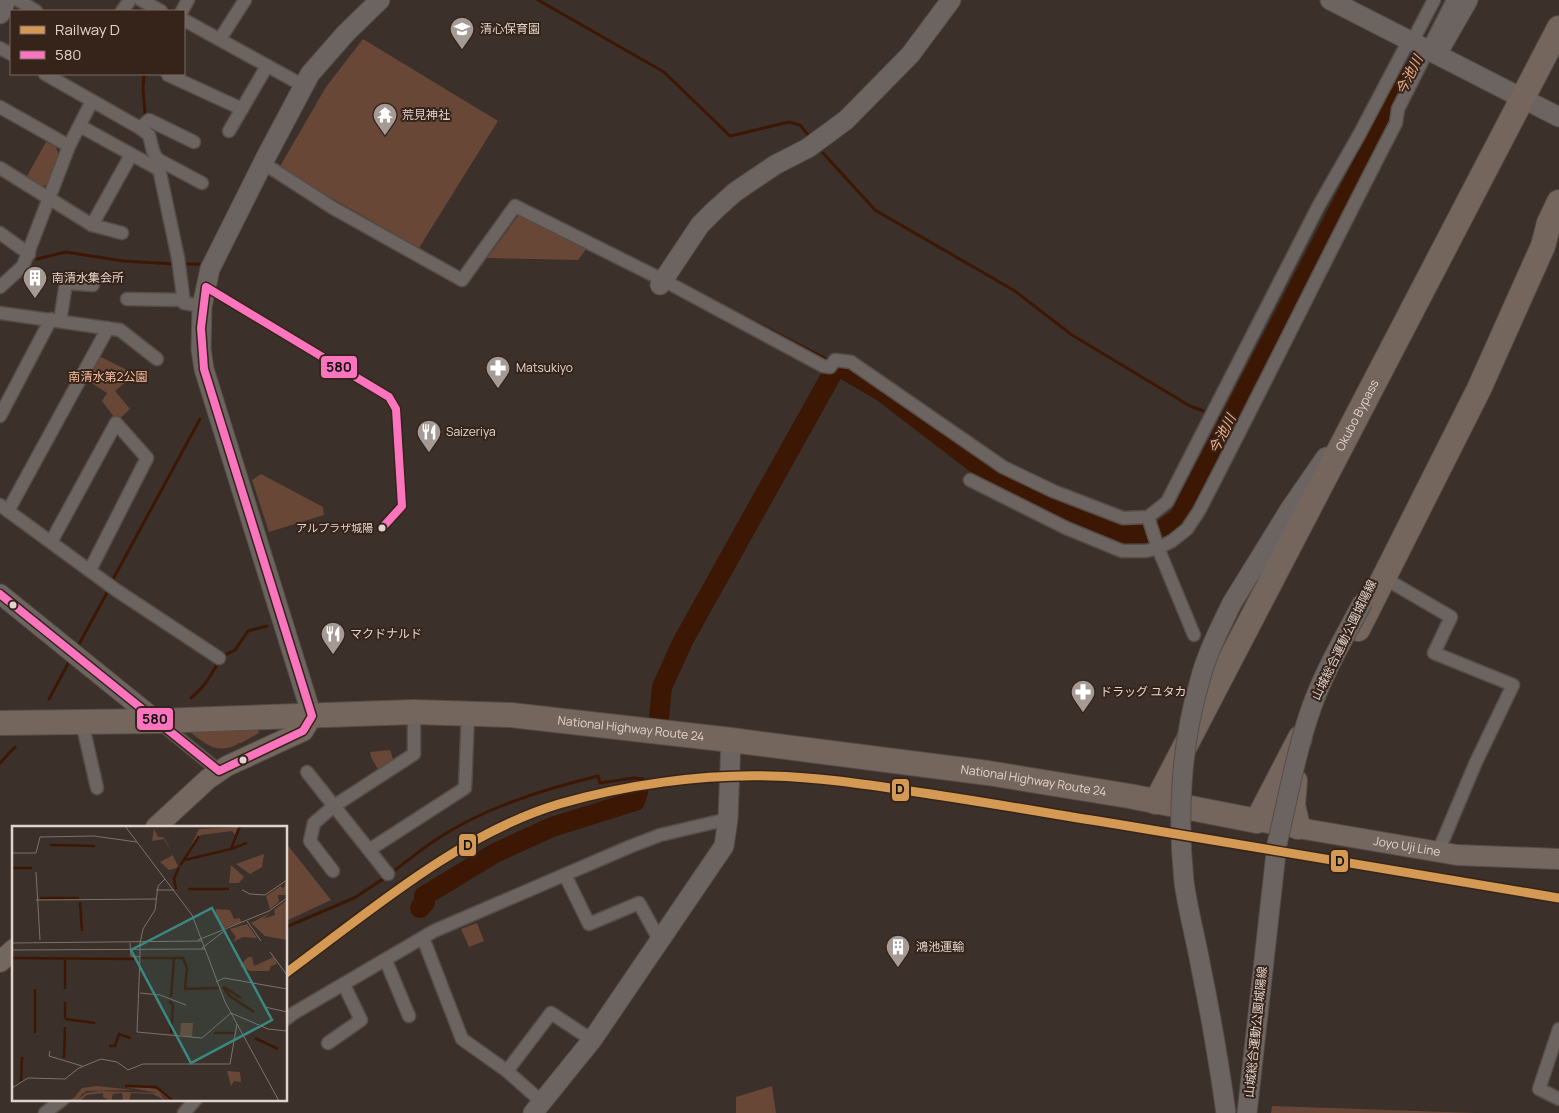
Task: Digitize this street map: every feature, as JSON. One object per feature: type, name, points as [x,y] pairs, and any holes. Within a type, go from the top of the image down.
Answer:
[{"type":"highway","name":"Okubo Bypass","points":[[1156,802],[1559,28]]},
{"type":"highway","points":[[1257,821],[1384,578],[1479,389],[1523,287],[1543,246],[1549,223],[1559,202]]},
{"type":"highway","points":[[1298,827],[1293,812],[1293,791],[1299,761],[1316,707]]},
{"type":"highway","name":"National Highway Route 24","points":[[0,723],[157,721],[414,712],[511,715],[731,740],[988,773],[1257,821]]},
{"type":"main road","points":[[0,14],[6,0]]},
{"type":"main road","points":[[157,826],[219,771],[303,731],[312,716],[204,369],[201,349],[202,306],[210,269],[310,74],[340,40],[380,0]]},
{"type":"main road","points":[[662,282],[700,225],[715,210],[735,192],[775,165],[808,148],[846,120],[910,55],[951,0]]},
{"type":"main road","points":[[1330,0],[1559,117]]},
{"type":"main road","points":[[1420,46],[1468,0]]},
{"type":"main road","name":"山城総合運動公園城陽線","points":[[1247,1113],[1278,844],[1299,745],[1312,704],[1469,389],[1523,287]]},
{"type":"main road","points":[[1226,1113],[1208,1003],[1184,883],[1183,778],[1190,725],[1200,680],[1213,641],[1232,603],[1290,509],[1366,399]]},
{"type":"main road","points":[[0,594],[157,721]]},
{"type":"main road","points":[[537,1107],[592,1040],[724,846],[728,819],[731,740]]},
{"type":"main road","name":"Joyo Uji Line","points":[[1257,821],[1457,856],[1559,859]]},
{"type":"main road","points":[[0,962],[12,951]]},
{"type":"street","points":[[18,0],[34,10]]},
{"type":"street","points":[[141,0],[159,10]]},
{"type":"street","points":[[220,39],[245,0]]},
{"type":"street","points":[[970,480],[1031,512],[1122,551],[1134,552],[1160,546],[1187,529],[1199,511],[1260,394],[1346,219],[1396,123],[1398,109],[1434,0]]},
{"type":"street","points":[[263,163],[333,208],[462,280],[516,206],[823,366],[832,363],[851,362],[1003,467],[1053,491],[1123,518],[1148,517],[1167,502],[1320,205],[1360,135],[1453,0]]},
{"type":"street","points":[[185,21],[304,86]]},
{"type":"street","points":[[229,131],[267,66]]},
{"type":"street","points":[[46,75],[140,128],[149,135],[178,258],[184,303],[202,306]]},
{"type":"street","points":[[170,75],[242,109]]},
{"type":"street","points":[[0,287],[23,266],[29,254],[69,146],[92,101]]},
{"type":"street","points":[[0,107],[69,146]]},
{"type":"street","points":[[140,128],[149,120],[194,142]]},
{"type":"street","points":[[80,126],[131,155],[202,182]]},
{"type":"street","points":[[92,225],[131,155]]},
{"type":"street","points":[[0,168],[92,225],[122,234]]},
{"type":"street","points":[[0,233],[29,254]]},
{"type":"street","points":[[0,416],[6,393],[55,320],[66,283],[93,285]]},
{"type":"street","points":[[126,299],[184,300]]},
{"type":"street","points":[[0,313],[120,330],[157,359]]},
{"type":"street","points":[[108,328],[4,508],[116,590],[219,658]]},
{"type":"street","points":[[51,542],[116,423],[147,458],[90,570]]},
{"type":"street","points":[[1148,517],[1194,635]]},
{"type":"street","points":[[1384,578],[1451,617],[1434,653],[1513,686],[1476,762],[1438,852]]},
{"type":"street","points":[[333,871],[310,841],[314,823],[334,806],[414,754],[414,712]]},
{"type":"street","points":[[369,850],[465,788],[468,713]]},
{"type":"street","points":[[157,721],[219,771]]},
{"type":"street","points":[[82,722],[98,788]]},
{"type":"street","points":[[307,772],[388,874]]},
{"type":"street","points":[[288,1018],[434,932],[660,835],[728,819]]},
{"type":"street","points":[[565,875],[589,924],[639,904],[660,941]]},
{"type":"street","points":[[423,938],[462,1039],[506,1071],[537,1107]]},
{"type":"street","points":[[386,960],[409,1016]]},
{"type":"street","points":[[328,1043],[361,1020],[344,985]]},
{"type":"street","points":[[506,1071],[552,1013],[592,1040]]},
{"type":"street","points":[[1558,1037],[1539,1089],[1559,1099]]},
{"type":"street","points":[[45,1113],[62,1100]]},
{"type":"street","points":[[184,1113],[195,1100]]},
{"type":"green space","points":[[363,39],[498,121],[419,248],[279,168],[326,87]]},
{"type":"green space","points":[[46,142],[56,147],[59,156],[49,184],[40,187],[26,178]]},
{"type":"green space","points":[[520,213],[587,248],[578,260],[487,258]]},
{"type":"green space","name":"南清水第2公園","points":[[97,355],[135,374],[115,391],[130,409],[117,421],[102,401],[107,393],[85,379]]},
{"type":"green space","points":[[261,474],[323,507],[324,515],[269,532],[252,480]]},
{"type":"green space","points":[[190,729],[258,729],[259,733],[231,747],[218,748],[212,747],[201,740],[190,732]]},
{"type":"green space","points":[[390,750],[394,762],[379,771],[370,752]]},
{"type":"green space","points":[[288,846],[331,900],[288,920]]},
{"type":"green space","points":[[477,923],[484,941],[469,947],[461,929]]},
{"type":"green space","points":[[772,1086],[776,1113],[736,1113],[736,1097]]},
{"type":"green space","points":[[1272,1106],[1476,1113],[1271,1113]]},
{"type":"shaded area","points":[[448,871],[461,873],[420,899],[421,892]]},
{"type":"waterway","points":[[538,0],[664,72],[730,136],[789,122],[800,125],[809,136]]},
{"type":"waterway","name":"今池川","points":[[659,718],[662,687],[683,641],[837,365],[884,393],[974,462],[1007,483],[1046,503],[1122,534],[1158,533],[1179,518],[1410,73]]},
{"type":"waterway","points":[[144,75],[145,114]]},
{"type":"waterway","points":[[823,153],[875,210],[1015,291],[1072,335],[1190,406],[1209,413]]},
{"type":"waterway","points":[[37,259],[66,252],[123,261],[175,264]]},
{"type":"waterway","points":[[183,264],[199,264]]},
{"type":"waterway","points":[[745,317],[830,361]]},
{"type":"waterway","points":[[1215,416],[1229,422]]},
{"type":"waterway","points":[[111,583],[200,419]]},
{"type":"waterway","points":[[78,646],[109,589]]},
{"type":"waterway","points":[[223,656],[235,650],[248,631],[267,626]]},
{"type":"waterway","points":[[49,699],[70,660]]},
{"type":"waterway","points":[[191,698],[204,685],[219,661]]},
{"type":"waterway","points":[[0,763],[15,747]]},
{"type":"waterway","points":[[391,873],[453,829],[513,801],[555,787],[598,776],[600,783],[634,778],[643,779]]},
{"type":"waterway","points":[[420,908],[425,902],[424,896],[495,853],[552,827],[635,801],[638,792]]},
{"type":"waterway","points":[[288,926],[354,898],[386,877]]},
{"type":"rail line","name":"D","points":[[288,972],[416,877],[486,834],[522,817],[559,804],[610,791],[663,782],[717,777],[788,777],[823,779],[875,786],[1559,898]]},
{"type":"transit line","name":"580","points":[[0,594],[219,771],[303,731],[312,716],[204,369],[201,328],[206,287],[389,397],[396,409],[402,506],[382,528]]},
{"type":"place","name":"清心保育園","points":[[462,50]]},
{"type":"place","name":"荒見神社","points":[[385,136]]},
{"type":"place","name":"南清水集会所","points":[[35,299]]},
{"type":"place","name":"Matsukiyo","points":[[498,389]]},
{"type":"place","name":"Saizeriya","points":[[429,453]]},
{"type":"place","name":"アルプラザ城陽","points":[[382,528]]},
{"type":"place","name":"マクドナルド","points":[[333,655]]},
{"type":"place","name":"ドラッグ ユタカ","points":[[1083,713]]},
{"type":"place","name":"鴻池運輸","points":[[898,968]]}]
